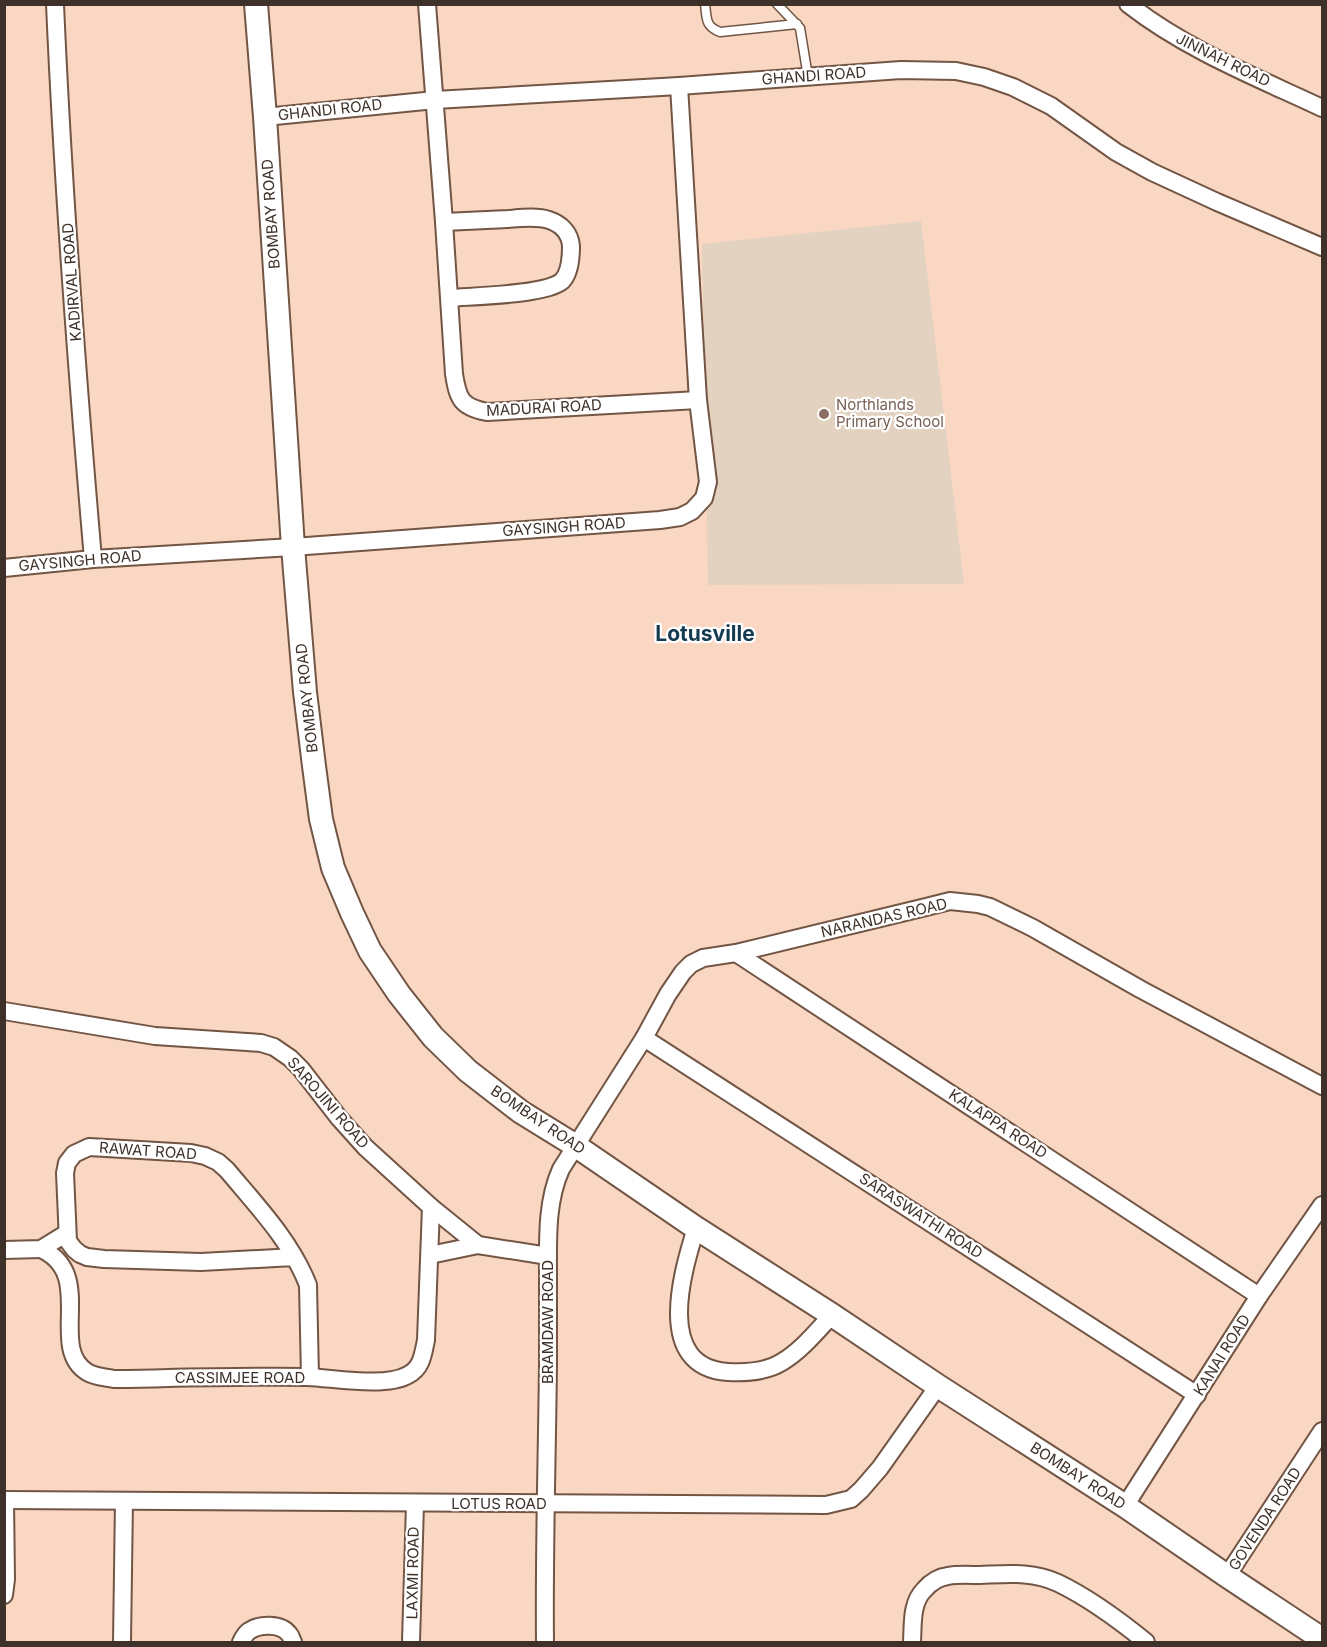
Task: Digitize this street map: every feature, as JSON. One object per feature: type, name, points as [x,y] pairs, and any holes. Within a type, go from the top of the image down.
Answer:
[{"type":"street","name":"KADIRVAL ROAD","points":[[55,4],[81,425],[93,559]]},
{"type":"street","name":"BOMBAY ROAD","points":[[256,4],[305,692],[321,819],[333,868],[370,951],[399,994],[433,1037],[468,1071],[520,1112],[576,1146],[696,1228],[1125,1506],[1323,1639]]},
{"type":"street","name":"MADURAI ROAD","points":[[427,4],[456,388],[461,399],[467,406],[487,412],[698,400]]},
{"type":"street","name":"JINNAH ROAD","points":[[1128,4],[1166,32],[1191,46],[1323,108]]},
{"type":"street","name":"GHANDI ROAD","points":[[265,117],[435,100],[901,70],[956,71],[1013,87],[1051,106],[1116,152],[1152,172],[1323,247]]},
{"type":"street","name":"GAYSINGH ROAD","points":[[4,568],[93,559],[660,520],[680,517],[692,511],[704,498],[708,482],[698,400],[679,86]]},
{"type":"street","points":[[444,222],[548,219],[565,230],[571,240],[571,260],[566,275],[550,288],[450,298]]},
{"type":"street","name":"NARANDAS ROAD","points":[[576,1146],[644,1038],[668,994],[691,964],[703,958],[736,953],[950,902],[978,904],[1033,928],[1140,989],[1323,1086]]},
{"type":"street","name":"KALAPPA ROAD","points":[[736,953],[1259,1296]]},
{"type":"street","name":"SAROJINI ROAD","points":[[4,1011],[155,1036],[261,1043],[274,1047],[301,1069],[365,1147],[431,1207],[478,1245]]},
{"type":"street","name":"SARASWATHI ROAD","points":[[644,1038],[1197,1395]]},
{"type":"street","name":"BRAMDAW ROAD","points":[[545,1642],[548,1256],[551,1200],[555,1183],[576,1146]]},
{"type":"street","name":"RAWAT ROAD","points":[[67,1233],[65,1173],[67,1163],[78,1151],[89,1147],[191,1153],[206,1156],[218,1162],[274,1226],[303,1271],[308,1285],[310,1377]]},
{"type":"street","name":"KANAI ROAD","points":[[1125,1506],[1259,1296],[1323,1205]]},
{"type":"street","name":"CASSIMJEE ROAD","points":[[41,1249],[56,1257],[64,1270],[70,1287],[71,1350],[78,1364],[96,1376],[114,1379],[310,1377],[354,1382],[385,1381],[409,1375],[422,1359],[426,1340],[431,1207]]},
{"type":"street","points":[[696,1228],[686,1261],[679,1326],[686,1350],[702,1366],[716,1371],[735,1372],[769,1368],[783,1362],[800,1348],[832,1315]]},
{"type":"street","points":[[4,1250],[41,1249],[67,1233],[68,1241],[74,1249],[87,1257],[104,1259],[201,1262],[294,1257]]},
{"type":"street","points":[[430,1255],[478,1245],[548,1256]]},
{"type":"street","name":"LOTUS ROAD","points":[[5,1500],[826,1506],[850,1498],[861,1490],[880,1468],[938,1386]]},
{"type":"street","name":"GOVENDA ROAD","points":[[1227,1576],[1323,1431]]},
{"type":"street","points":[[4,1595],[6,1579],[5,1500]]},
{"type":"street","points":[[122,1642],[124,1501]]},
{"type":"street","name":"LAXMI ROAD","points":[[411,1642],[415,1503]]},
{"type":"street","points":[[912,1642],[913,1617],[917,1602],[923,1591],[934,1581],[946,1576],[1023,1574],[1041,1576],[1057,1582],[1088,1600],[1146,1642]]},
{"type":"street","points":[[241,1642],[246,1633],[252,1629],[266,1626],[285,1630],[293,1642]]},
{"type":"lane","points":[[705,4],[707,22],[710,27],[720,32],[797,24]]},
{"type":"lane","points":[[777,4],[797,24],[802,33],[808,77]]},
{"type":"shaded area","name":"Northlands Primary School","points":[[921,221],[964,584],[708,585],[702,244]]},
{"type":"place","name":"Northlands Primary School","points":[[824,414]]},
{"type":"district","name":"Lotusville","points":[[705,634]]}]
